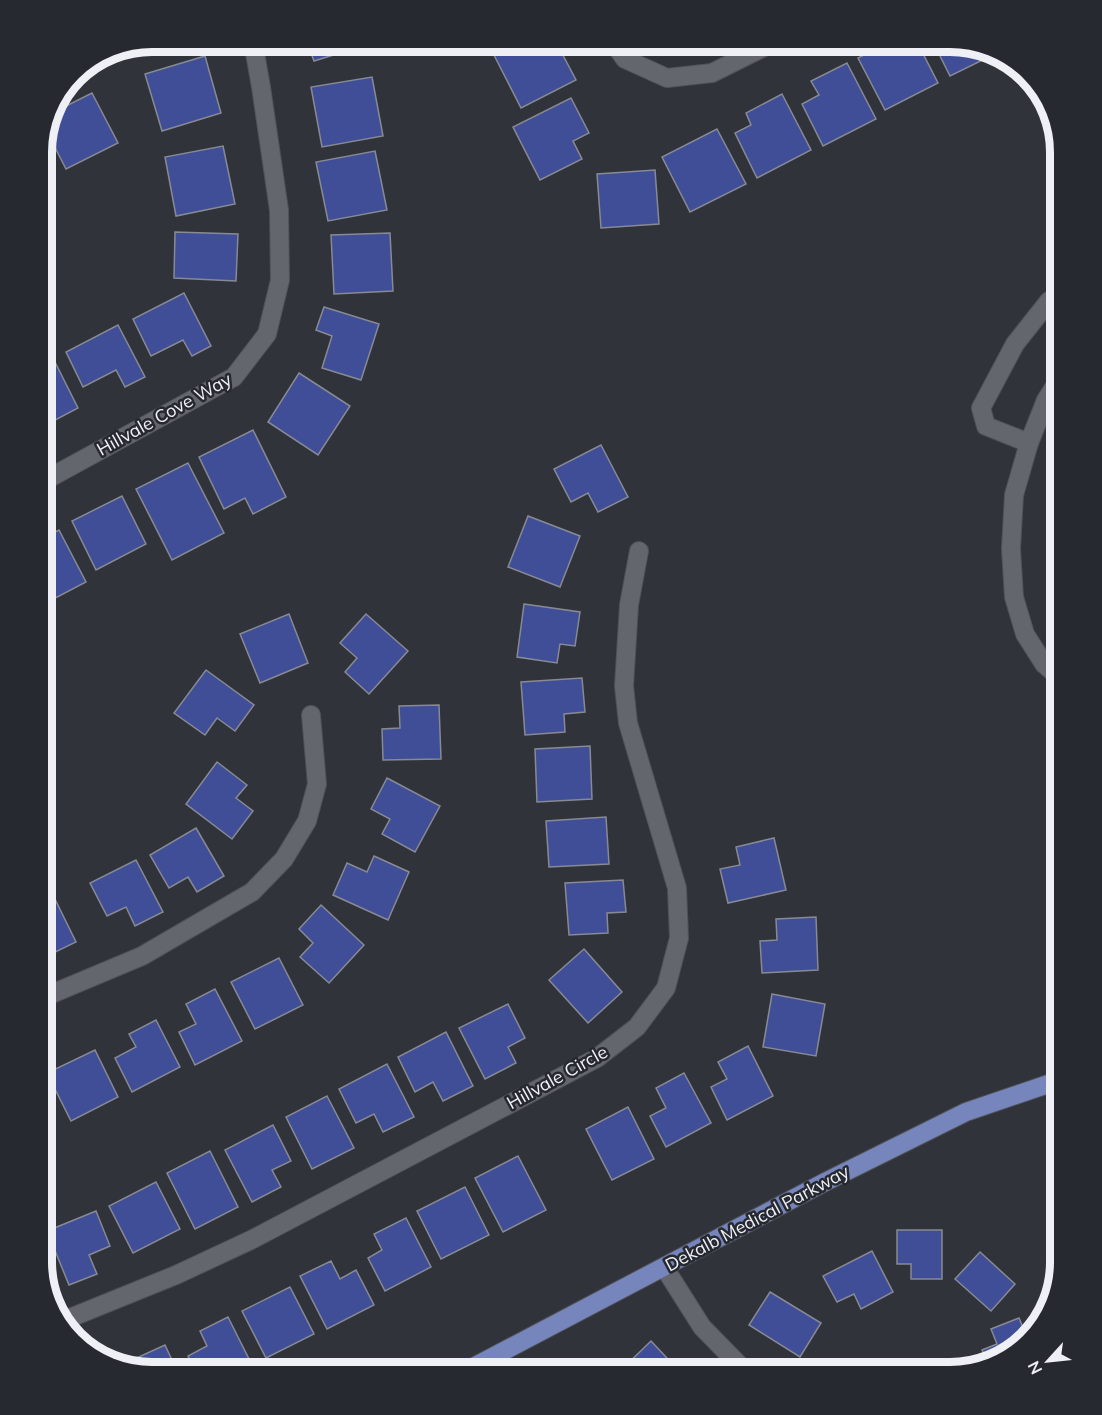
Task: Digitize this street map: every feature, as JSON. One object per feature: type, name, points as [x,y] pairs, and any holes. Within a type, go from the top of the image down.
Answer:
[{"type":"main road","name":"Dekalb Medical Parkway","points":[[483,1362],[825,1182],[966,1112],[1050,1083]]},
{"type":"street","name":"Hillvale Cove Way","points":[[53,476],[234,377],[267,334],[280,280],[279,210],[255,52]]},
{"type":"street","points":[[620,53],[625,59],[667,78],[712,73],[753,53]]},
{"type":"street","points":[[1029,443],[986,426],[981,408],[1015,344],[1050,300]]},
{"type":"street","points":[[1050,395],[1029,443],[1014,495],[1011,549],[1014,597],[1025,634],[1044,664],[1050,669]]},
{"type":"street","name":"Hillvale Circle","points":[[69,1318],[176,1275],[253,1239],[597,1058],[637,1027],[666,988],[679,938],[677,888],[628,723],[624,686],[629,605],[639,551]]},
{"type":"street","points":[[52,994],[142,956],[252,892],[284,859],[307,821],[317,784],[311,715]]},
{"type":"street","points":[[664,1267],[702,1327],[736,1362]]},
{"type":"building","points":[[311,52],[342,52],[314,61]]},
{"type":"building","points":[[499,52],[562,53],[576,80],[521,108],[494,55]]},
{"type":"building","points":[[868,53],[923,53],[938,83],[885,110],[858,58]]},
{"type":"building","points":[[938,53],[969,54],[985,59],[950,76]]},
{"type":"building","points":[[205,56],[221,113],[162,131],[145,74]]},
{"type":"building","points":[[847,63],[876,119],[823,146],[802,104],[819,95],[811,81]]},
{"type":"building","points":[[372,77],[383,136],[322,147],[311,87]]},
{"type":"building","points":[[92,93],[118,143],[66,169],[53,144],[56,126],[63,107]]},
{"type":"building","points":[[782,94],[811,150],[757,178],[735,133],[751,125],[746,113]]},
{"type":"building","points":[[571,98],[589,133],[573,141],[582,159],[540,180],[513,127]]},
{"type":"building","points":[[717,129],[746,184],[690,212],[662,157]]},
{"type":"building","points":[[223,146],[235,204],[176,216],[165,157]]},
{"type":"building","points":[[375,151],[387,210],[328,221],[316,162]]},
{"type":"building","points":[[655,170],[659,224],[601,228],[597,174]]},
{"type":"building","points":[[175,232],[238,234],[236,281],[174,278]]},
{"type":"building","points":[[390,233],[393,291],[334,294],[331,235]]},
{"type":"building","points":[[184,293],[211,346],[192,356],[183,340],[151,356],[133,319]]},
{"type":"building","points":[[324,307],[379,324],[361,380],[322,368],[332,336],[316,330]]},
{"type":"building","points":[[118,325],[145,377],[125,387],[116,370],[83,387],[66,352]]},
{"type":"building","points":[[53,358],[78,408],[53,421]]},
{"type":"building","points":[[299,373],[350,406],[318,455],[268,422]]},
{"type":"building","points":[[253,430],[286,497],[253,514],[245,498],[224,509],[199,457]]},
{"type":"building","points":[[601,445],[628,497],[598,512],[588,493],[571,502],[554,469]]},
{"type":"building","points":[[188,463],[224,533],[172,560],[136,489]]},
{"type":"building","points":[[122,496],[146,544],[96,570],[72,521]]},
{"type":"building","points":[[528,516],[580,536],[560,587],[508,567]]},
{"type":"building","points":[[59,530],[86,582],[53,599],[53,533]]},
{"type":"building","points":[[524,604],[580,612],[575,646],[560,644],[557,663],[517,657]]},
{"type":"building","points":[[289,614],[308,663],[260,683],[240,634]]},
{"type":"building","points":[[366,614],[408,651],[369,694],[345,672],[357,658],[340,643]]},
{"type":"building","points":[[206,670],[254,705],[235,731],[217,718],[205,735],[174,713]]},
{"type":"building","points":[[582,678],[585,712],[564,714],[565,732],[525,735],[521,682]]},
{"type":"building","points":[[439,705],[441,759],[383,760],[382,729],[400,728],[399,706]]},
{"type":"building","points":[[590,746],[592,799],[537,802],[535,749]]},
{"type":"building","points":[[217,762],[247,785],[236,798],[253,811],[232,839],[186,804]]},
{"type":"building","points":[[387,778],[440,806],[415,852],[382,834],[390,819],[371,809]]},
{"type":"building","points":[[606,817],[609,864],[549,867],[546,821]]},
{"type":"building","points":[[196,828],[224,876],[197,892],[188,877],[169,888],[150,855]]},
{"type":"building","points":[[774,838],[786,890],[728,903],[720,869],[740,865],[736,847]]},
{"type":"building","points":[[374,856],[409,872],[388,920],[333,895],[347,863],[367,872]]},
{"type":"building","points":[[136,860],[163,912],[135,926],[126,907],[107,916],[90,883]]},
{"type":"building","points":[[623,880],[626,912],[607,913],[608,933],[569,935],[565,883]]},
{"type":"building","points":[[52,894],[76,942],[52,954]]},
{"type":"building","points":[[321,905],[364,945],[329,983],[300,957],[313,943],[299,929]]},
{"type":"building","points":[[816,917],[818,970],[762,973],[760,941],[777,940],[776,919]]},
{"type":"building","points":[[584,949],[622,992],[588,1023],[549,980]]},
{"type":"building","points":[[279,958],[303,1005],[255,1029],[231,982]]},
{"type":"building","points":[[215,989],[242,1041],[195,1065],[179,1032],[196,1024],[186,1004]]},
{"type":"building","points":[[772,994],[825,1004],[816,1056],[763,1047]]},
{"type":"building","points":[[508,1004],[525,1038],[508,1047],[516,1063],[485,1079],[459,1028]]},
{"type":"building","points":[[156,1020],[180,1067],[132,1092],[115,1058],[136,1047],[129,1034]]},
{"type":"building","points":[[446,1032],[473,1086],[443,1101],[433,1082],[415,1092],[398,1057]]},
{"type":"building","points":[[748,1046],[773,1096],[727,1120],[711,1087],[727,1079],[718,1062]]},
{"type":"building","points":[[95,1050],[118,1097],[71,1121],[52,1083],[52,1071]]},
{"type":"building","points":[[387,1064],[414,1117],[383,1132],[374,1114],[356,1123],[339,1089]]},
{"type":"building","points":[[684,1073],[711,1123],[666,1147],[650,1116],[666,1108],[656,1088]]},
{"type":"building","points":[[327,1096],[354,1148],[312,1169],[286,1117]]},
{"type":"building","points":[[628,1107],[654,1159],[612,1180],[586,1129]]},
{"type":"building","points":[[273,1125],[291,1161],[272,1170],[281,1187],[252,1202],[225,1150]]},
{"type":"building","points":[[210,1151],[238,1207],[195,1229],[167,1173]]},
{"type":"building","points":[[518,1156],[546,1210],[503,1232],[475,1178]]},
{"type":"building","points":[[156,1182],[180,1229],[133,1253],[109,1206]]},
{"type":"building","points":[[465,1187],[489,1235],[441,1259],[417,1211]]},
{"type":"building","points":[[96,1211],[110,1246],[89,1255],[97,1274],[69,1285],[52,1243],[52,1229]]},
{"type":"building","points":[[406,1218],[431,1267],[385,1291],[368,1258],[382,1250],[374,1234]]},
{"type":"building","points":[[897,1230],[942,1230],[942,1279],[911,1279],[911,1264],[897,1264]]},
{"type":"building","points":[[872,1251],[893,1292],[861,1309],[854,1294],[837,1302],[823,1276]]},
{"type":"building","points":[[980,1252],[1015,1284],[991,1311],[955,1279]]},
{"type":"building","points":[[331,1261],[340,1279],[356,1270],[374,1305],[327,1329],[300,1276]]},
{"type":"building","points":[[290,1287],[314,1334],[266,1358],[242,1311]]},
{"type":"building","points":[[770,1292],[821,1323],[800,1357],[749,1325]]},
{"type":"building","points":[[228,1317],[250,1362],[191,1362],[188,1356],[207,1346],[200,1331]]},
{"type":"building","points":[[1019,1318],[1024,1330],[1018,1331],[1018,1336],[1005,1346],[985,1356],[982,1350],[997,1344],[991,1329]]},
{"type":"building","points":[[651,1341],[671,1362],[629,1362]]},
{"type":"building","points":[[165,1345],[173,1362],[139,1362],[131,1360]]}]
